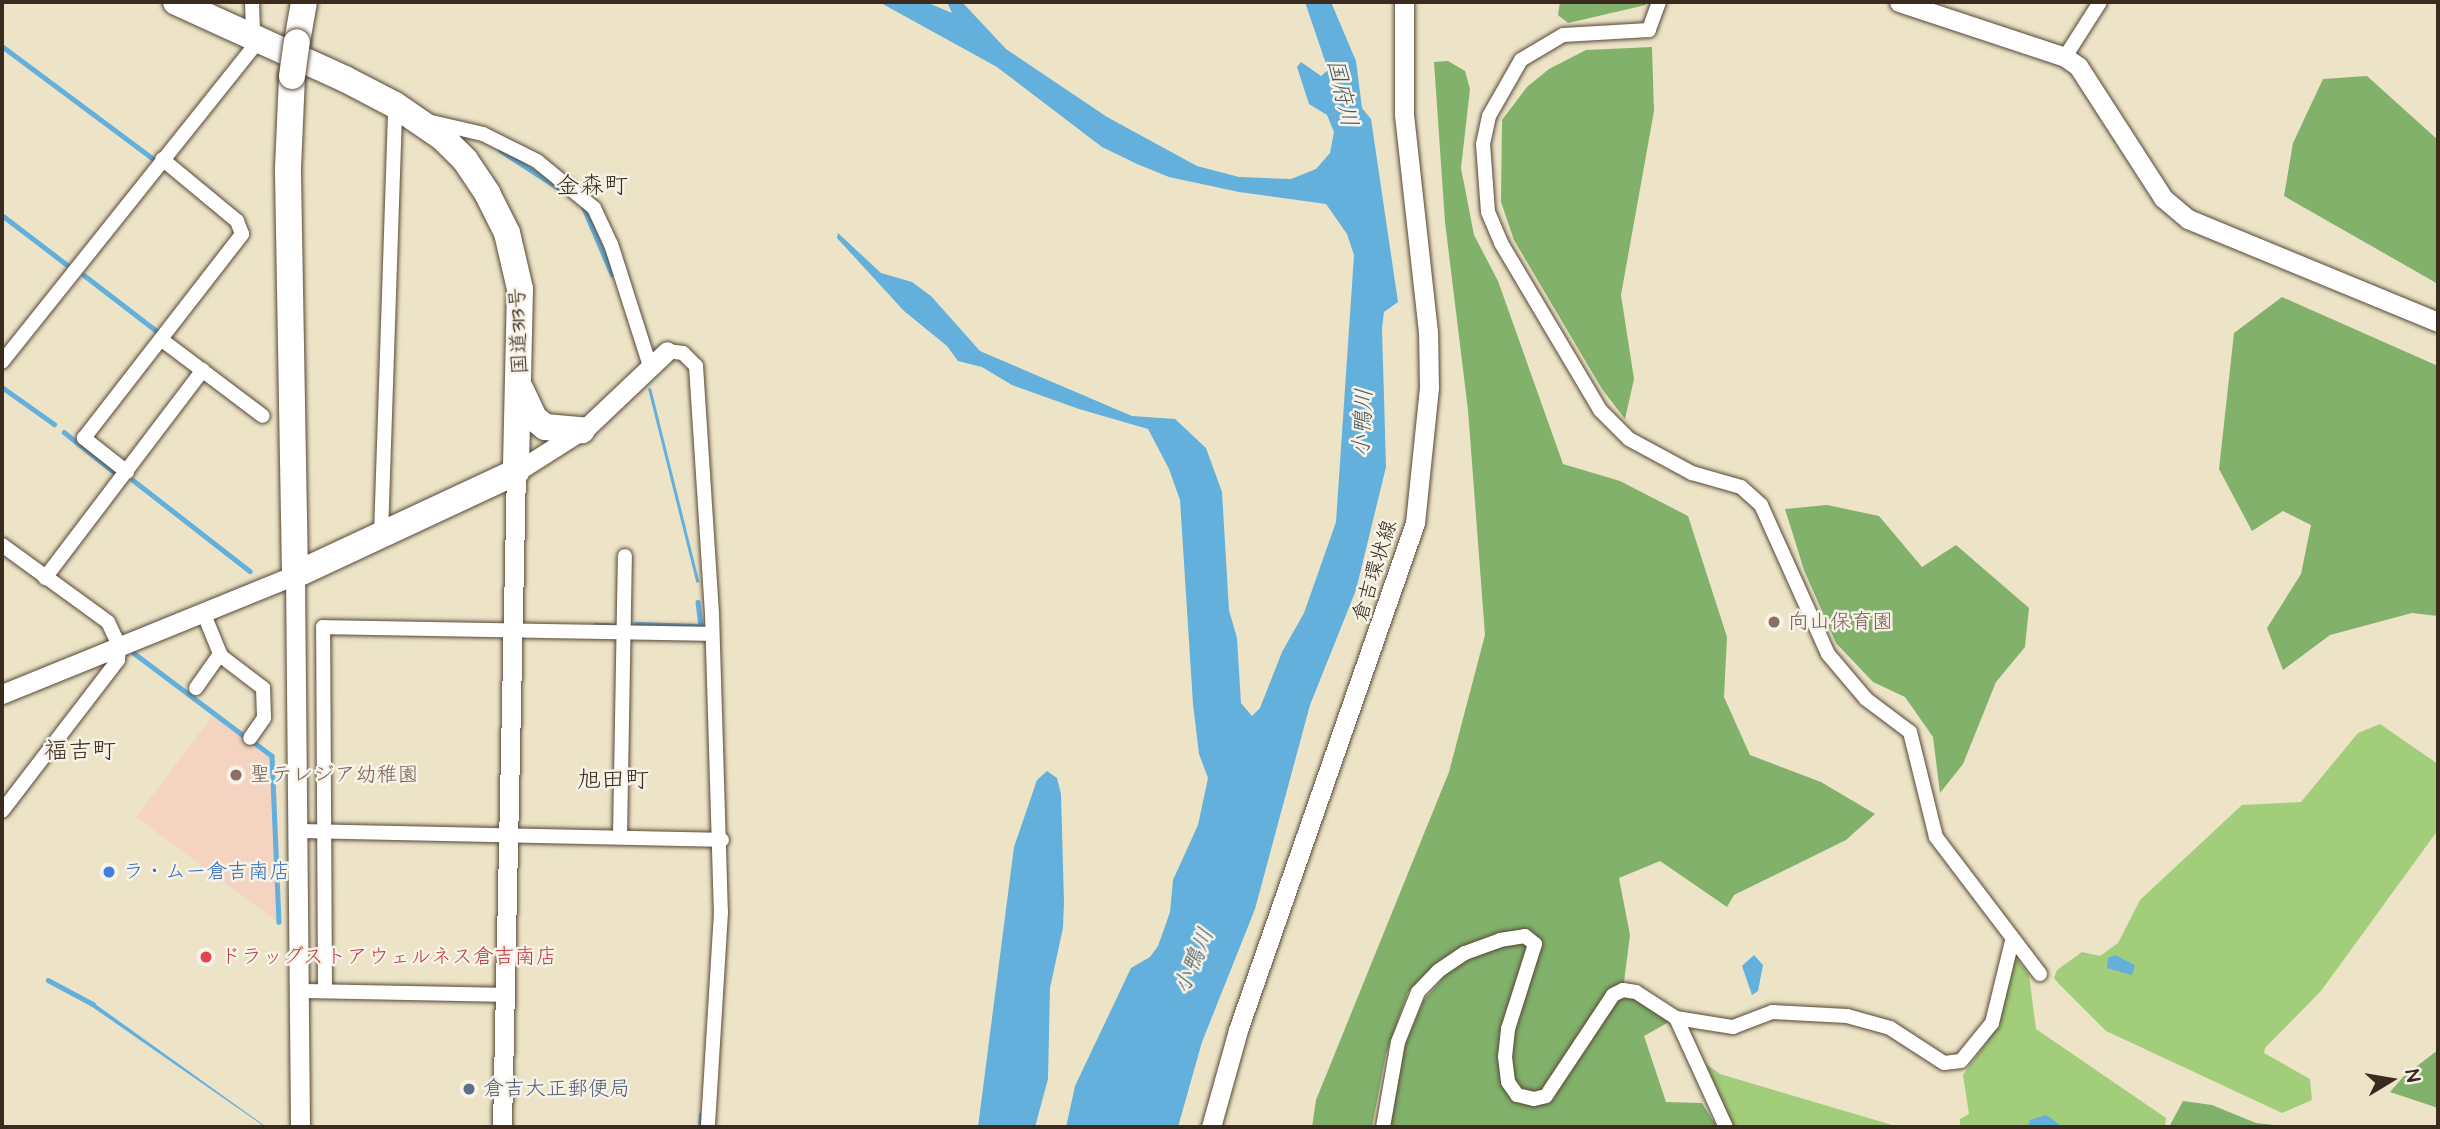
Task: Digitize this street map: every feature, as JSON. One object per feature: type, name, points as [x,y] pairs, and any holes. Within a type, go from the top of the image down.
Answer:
[{"type":"highway","name":"国道313号","points":[[176,2],[395,105],[419,120],[466,160],[508,233],[520,289],[520,388],[516,472]]},
{"type":"highway","points":[[304,2],[292,75],[288,168],[295,575],[516,472]]},
{"type":"highway","points":[[520,388],[534,418],[545,427],[582,430]]},
{"type":"street","points":[[2,362],[255,41],[252,2]]},
{"type":"street","name":"倉吉環状線","points":[[1211,1127],[1238,1030],[1415,523],[1429,387],[1428,332],[1404,114],[1404,2]]},
{"type":"street","points":[[1658,2],[1649,30],[1563,34],[1521,60],[1489,116],[1483,144],[1488,212],[1501,243],[1601,410],[1629,439],[1692,473],[1741,487],[1761,505],[1828,654],[1866,699],[1910,732],[1936,837],[2011,941],[2040,974]]},
{"type":"street","points":[[1899,2],[2065,57],[2078,66],[2103,99],[2163,198],[2188,219],[2438,323]]},
{"type":"street","points":[[2065,57],[2099,2]]},
{"type":"street","points":[[382,535],[395,105]]},
{"type":"street","points":[[419,120],[457,125],[494,139],[537,161],[594,208],[611,244],[650,366]]},
{"type":"street","points":[[127,472],[84,438],[242,234],[237,221],[162,159]]},
{"type":"street","points":[[162,340],[263,416]]},
{"type":"street","points":[[502,1127],[516,472],[582,430],[667,351],[683,353],[696,366],[712,634],[722,840],[719,1007],[708,1127]]},
{"type":"street","points":[[45,578],[203,370]]},
{"type":"street","points":[[2,545],[108,622],[119,646],[118,660],[2,811]]},
{"type":"street","points":[[620,836],[625,556]]},
{"type":"street","points":[[2,694],[295,575],[300,1127]]},
{"type":"street","points":[[203,612],[220,654],[263,688],[264,718],[250,738]]},
{"type":"street","points":[[325,992],[323,627],[712,634]]},
{"type":"street","points":[[196,688],[220,654]]},
{"type":"street","points":[[296,831],[722,840]]},
{"type":"street","points":[[1383,1127],[1398,1042],[1418,992],[1456,959],[1500,940],[1525,936],[1535,944],[1508,1029],[1505,1057],[1508,1082],[1517,1095],[1534,1099],[1546,1096],[1612,995],[1623,990],[1636,992],[1676,1018],[1733,1027],[1772,1012],[1847,1016],[1890,1028],[1944,1063],[1961,1061],[1992,1023],[2011,941]]},
{"type":"street","points":[[299,991],[505,995]]},
{"type":"street","points":[[1676,1018],[1726,1127]]},
{"type":"shaded area","points":[[213,715],[275,759],[282,925],[136,817]]},
{"type":"green space","points":[[1560,2],[1645,2],[1646,5],[1568,23],[1558,15]]},
{"type":"green space","points":[[1652,47],[1654,111],[1621,295],[1634,379],[1625,419],[1602,389],[1514,240],[1501,202],[1502,120],[1527,87],[1549,69],[1586,50]]},
{"type":"green space","points":[[1448,61],[1465,71],[1470,89],[1461,168],[1474,235],[1498,281],[1563,464],[1620,481],[1688,516],[1727,637],[1724,697],[1750,755],[1821,782],[1875,814],[1846,840],[1734,895],[1727,907],[1660,861],[1619,878],[1630,935],[1623,990],[1676,1018],[1644,1036],[1666,1102],[1702,1103],[1717,1127],[1389,1127],[1405,1045],[1423,1001],[1465,953],[1494,941],[1461,947],[1408,992],[1386,1054],[1372,1127],[1312,1127],[1316,1100],[1449,772],[1485,635],[1468,410],[1445,222],[1434,62]]},
{"type":"green space","points":[[2367,76],[2438,140],[2438,284],[2284,196],[2293,143],[2323,79]]},
{"type":"green space","points":[[2282,297],[2438,366],[2438,616],[2412,613],[2330,635],[2283,670],[2267,628],[2301,574],[2311,525],[2283,511],[2252,531],[2219,469],[2234,333]]},
{"type":"green space","points":[[1827,505],[1879,516],[1922,567],[1956,545],[2029,608],[2025,647],[1996,682],[1963,764],[1940,793],[1933,737],[1905,697],[1873,682],[1836,643],[1804,570],[1785,509]]},
{"type":"green space","points":[[2380,724],[2438,764],[2438,830],[2321,991],[2265,1048],[2264,1053],[2310,1079],[2312,1100],[2282,1113],[2106,1031],[2054,978],[2057,970],[2082,952],[2100,956],[2118,943],[2140,900],[2242,805],[2301,802],[2358,733]]},
{"type":"green space","points":[[2018,960],[2029,975],[2036,1029],[2166,1118],[2165,1127],[1960,1127],[1960,1119],[1969,1114],[1963,1075],[1987,1042],[2012,962]]},
{"type":"green space","points":[[2438,1050],[2438,1108],[2390,1092],[2404,1076]]},
{"type":"green space","points":[[1706,1064],[1720,1074],[1899,1127],[1733,1127]]},
{"type":"green space","points":[[2183,1101],[2212,1105],[2256,1123],[2292,1127],[2169,1127]]},
{"type":"water","points":[[879,2],[926,2],[952,13],[947,2],[962,2],[1006,49],[1107,117],[1197,166],[1239,177],[1291,179],[1316,169],[1330,153],[1334,132],[1327,115],[1309,104],[1297,67],[1301,62],[1321,76],[1328,70],[1305,2],[1331,2],[1356,61],[1362,108],[1371,119],[1398,302],[1384,312],[1382,328],[1386,467],[1356,590],[1310,705],[1255,909],[1202,1042],[1178,1127],[1066,1127],[1075,1086],[1131,968],[1150,957],[1158,946],[1170,912],[1173,880],[1198,825],[1208,778],[1199,754],[1193,704],[1180,500],[1169,469],[1148,429],[1079,409],[1012,385],[982,367],[958,361],[947,346],[904,311],[837,238],[838,233],[881,273],[912,282],[931,296],[980,351],[1132,416],[1175,419],[1206,448],[1222,492],[1229,610],[1237,638],[1241,703],[1252,716],[1260,708],[1282,652],[1304,613],[1336,522],[1354,255],[1347,234],[1326,204],[1239,192],[1169,177],[1137,164],[1102,147],[997,67]]},
{"type":"water","points":[[651,388],[699,582],[696,583],[648,389]]},
{"type":"water","points":[[1047,771],[1057,778],[1061,794],[1064,902],[1063,928],[1050,988],[1048,1079],[1035,1127],[978,1127],[1014,847],[1037,780]]},
{"type":"water","points":[[1754,955],[1763,965],[1758,991],[1752,995],[1742,966]]},
{"type":"water","points":[[2115,955],[2135,965],[2132,975],[2107,968],[2108,958]]},
{"type":"water","points":[[91,1001],[265,1126],[265,1127],[88,1004]]},
{"type":"water","points":[[2046,1115],[2063,1127],[2028,1127],[2030,1120]]},
{"type":"waterway","points":[[2,46],[152,158]]},
{"type":"waterway","points":[[500,150],[563,191]]},
{"type":"waterway","points":[[584,208],[612,274]]},
{"type":"waterway","points":[[2,215],[66,264]]},
{"type":"waterway","points":[[84,275],[158,332]]},
{"type":"waterway","points":[[2,387],[54,424]]},
{"type":"waterway","points":[[64,432],[113,471]]},
{"type":"waterway","points":[[133,480],[250,571]]},
{"type":"waterway","points":[[698,602],[701,625]]},
{"type":"waterway","points":[[636,624],[697,626]]},
{"type":"waterway","points":[[595,625],[610,625]]},
{"type":"waterway","points":[[134,653],[243,735]]},
{"type":"waterway","points":[[255,743],[272,756],[279,922]]},
{"type":"waterway","points":[[48,980],[93,1004]]},
{"type":"waterway","points":[[700,1127],[701,1115]]},
{"type":"place","name":"向山保育園","points":[[1774,622]]},
{"type":"place","name":"聖テレジア幼稚園","points":[[236,775]]},
{"type":"place","name":"ラ・ムー倉吉南店","points":[[109,872]]},
{"type":"place","name":"ドラッグストアウェルネス倉吉南店","points":[[206,957]]},
{"type":"place","name":"倉吉大正郵便局","points":[[469,1089]]},
{"type":"district","name":"金森町","points":[[592,187]]},
{"type":"district","name":"福吉町","points":[[80,752]]},
{"type":"district","name":"旭田町","points":[[613,781]]},
{"type":"water label","name":"国府川","points":[[1342,93]]},
{"type":"water label","name":"小鴨川","points":[[1363,423]]},
{"type":"water label","name":"小鴨川","points":[[1194,961]]}]
